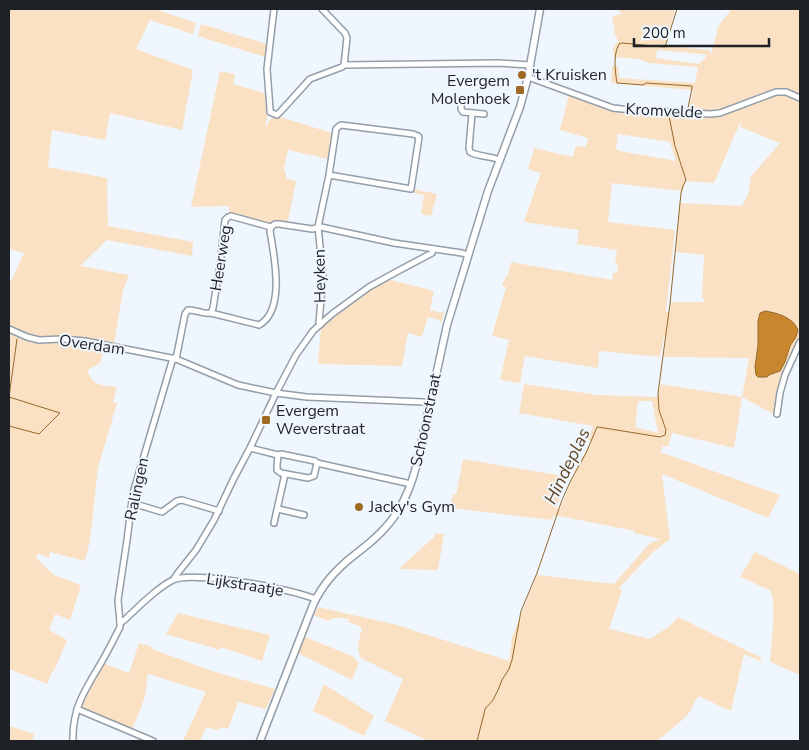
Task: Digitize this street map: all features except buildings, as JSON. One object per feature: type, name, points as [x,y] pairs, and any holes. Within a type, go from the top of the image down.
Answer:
[{"type":"street","points":[[274,9],[268,69],[269,106],[272,114],[277,115],[310,78],[344,65],[498,63],[530,65]]},
{"type":"street","points":[[322,9],[347,38],[344,65]]},
{"type":"street","name":"Schoonstraat","points":[[260,741],[316,599],[341,567],[386,527],[401,507],[411,484],[447,325],[488,191],[518,114],[528,77],[540,9]]},
{"type":"street","name":"Kromvelde","points":[[528,77],[600,104],[622,109],[710,114],[720,113],[776,92],[786,92],[800,98]]},
{"type":"street","points":[[461,103],[461,111],[484,114]]},
{"type":"street","points":[[472,113],[470,152],[500,160]]},
{"type":"street","name":"Heyken","points":[[320,324],[324,275],[318,228],[336,129],[341,125],[418,136],[419,142],[412,188],[410,189],[329,175]]},
{"type":"street","name":"Heerweg","points":[[211,313],[220,264],[225,220],[231,216],[271,227],[279,224],[312,228],[321,227],[394,243],[468,254]]},
{"type":"street","points":[[211,313],[259,325],[274,307],[276,276],[271,227]]},
{"type":"street","name":"Ralingen","points":[[120,623],[174,579],[202,540],[219,511],[296,355],[313,331],[370,287],[432,253],[433,249]]},
{"type":"street","name":"Ralingen","points":[[73,741],[80,698],[107,653],[120,626],[118,600],[133,494],[174,358],[186,311],[211,313]]},
{"type":"street","name":"Overdam","points":[[9,329],[39,340],[85,341],[174,358],[238,385],[276,393],[307,398],[430,403]]},
{"type":"street","points":[[777,414],[785,375],[800,342]]},
{"type":"street","points":[[250,448],[316,461],[317,463],[411,484]]},
{"type":"street","points":[[278,455],[277,470],[280,473],[310,478],[314,476],[317,463]]},
{"type":"street","points":[[274,523],[285,474]]},
{"type":"street","points":[[132,503],[162,512],[177,501],[182,500],[219,511]]},
{"type":"street","points":[[278,509],[304,515]]},
{"type":"street","name":"Lijkstraatje","points":[[174,579],[194,577],[246,583],[280,589],[316,599]]},
{"type":"street","points":[[77,709],[153,741]]},
{"type":"shaded area","points":[[9,9],[158,9],[196,23],[193,34],[150,20],[136,49],[193,70],[182,130],[110,113],[105,140],[52,130],[48,167],[107,178],[108,226],[193,242],[192,256],[107,240],[80,266],[129,275],[123,290],[114,345],[86,338],[35,337],[9,326],[9,281],[11,281],[24,253],[9,249]]},
{"type":"shaded area","points":[[618,9],[675,9],[665,46],[710,50],[711,54],[716,31],[732,9],[800,9],[800,93],[789,91],[786,88],[778,89],[762,93],[725,108],[698,110],[689,109],[693,90],[611,83],[612,66],[618,66],[619,78],[695,83],[698,67],[649,63],[639,59],[614,57],[613,49],[618,41],[612,16],[622,14]],"holes":[[[657,50],[706,55],[705,58],[699,64],[656,58]]]},
{"type":"shaded area","points":[[201,24],[267,44],[265,57],[198,36]]},
{"type":"shaded area","points":[[220,71],[235,74],[233,84],[265,93],[268,116],[265,126],[267,126],[269,120],[277,116],[332,133],[328,159],[288,150],[284,168],[287,179],[296,181],[288,221],[274,221],[270,223],[229,214],[229,206],[191,207]]},
{"type":"shaded area","points":[[569,95],[619,113],[709,116],[723,115],[778,95],[784,95],[800,102],[800,337],[782,377],[775,415],[742,397],[749,358],[664,357],[666,337],[664,336],[660,357],[599,351],[598,368],[525,356],[520,383],[500,380],[509,340],[492,336],[506,287],[502,286],[508,275],[511,262],[612,280],[613,273],[617,273],[618,264],[615,263],[617,250],[577,244],[579,230],[524,222],[541,173],[528,169],[534,148],[573,157],[576,146],[586,147],[588,138],[560,130]],"holes":[[[742,118],[740,127],[780,143],[751,176],[748,195],[742,206],[680,203],[676,252],[704,255],[702,298],[704,298],[704,302],[671,302],[670,312],[666,312],[675,230],[608,222],[612,183],[682,191],[686,181],[714,183]],[[618,134],[670,142],[676,161],[616,149]],[[759,315],[777,315],[794,323],[796,337],[790,346],[787,357],[776,373],[764,377],[756,375],[755,372]]]},
{"type":"shaded area","points":[[412,189],[437,194],[431,216],[421,214],[424,195],[411,192]]},
{"type":"shaded area","points":[[387,279],[434,291],[430,310],[441,313],[445,311],[441,323],[439,320],[428,317],[422,337],[408,333],[402,366],[318,364],[321,327],[352,301]]},
{"type":"shaded area","points":[[765,311],[779,314],[789,319],[798,330],[780,371],[767,377],[758,377],[755,367],[758,345],[758,321],[760,313]]},
{"type":"shaded area","points":[[9,332],[24,340],[35,342],[74,342],[103,348],[101,362],[88,370],[89,375],[98,384],[117,387],[113,402],[117,403],[98,468],[90,540],[85,561],[50,552],[49,558],[38,553],[36,558],[54,575],[81,585],[70,620],[55,614],[49,630],[67,640],[47,684],[9,669]]},
{"type":"shaded area","points":[[524,384],[598,395],[658,397],[660,384],[742,397],[734,448],[672,433],[668,447],[663,446],[660,452],[780,495],[768,518],[662,474],[670,539],[653,552],[619,588],[622,591],[609,629],[650,639],[670,626],[678,617],[762,658],[760,661],[744,654],[731,711],[698,696],[688,714],[657,741],[429,741],[385,721],[403,679],[361,658],[358,648],[362,629],[360,626],[348,622],[349,619],[336,618],[328,621],[314,615],[318,607],[397,625],[509,661],[512,637],[537,575],[614,584],[650,543],[660,539],[634,533],[635,531],[554,515],[552,520],[450,508],[453,494],[456,495],[463,459],[569,477],[556,508],[560,509],[576,473],[574,472],[592,441],[588,440],[593,426],[519,413]],"holes":[[[638,401],[652,401],[658,433],[635,427]]]},
{"type":"shaded area","points":[[435,533],[444,534],[438,570],[399,569],[435,536]]},
{"type":"shaded area","points":[[755,552],[800,574],[800,675],[770,662],[773,605],[770,590],[740,577]]},
{"type":"shaded area","points":[[178,613],[270,635],[262,661],[221,647],[220,650],[166,634]]},
{"type":"shaded area","points":[[305,637],[352,656],[359,662],[352,680],[298,653]]},
{"type":"shaded area","points":[[139,643],[212,671],[275,689],[266,709],[238,702],[228,729],[220,727],[218,730],[206,727],[200,741],[183,741],[206,692],[148,674],[144,700],[132,729],[81,707],[82,701],[103,663],[129,673]]},
{"type":"shaded area","points":[[324,684],[374,716],[364,736],[313,711]]},
{"type":"shaded area","points":[[9,726],[34,734],[32,741],[9,741]]},
{"type":"waterway","name":"Hindeplas","points":[[677,9],[665,47],[619,44],[615,58],[617,83],[692,86],[688,108]]},
{"type":"waterway","name":"Hindeplas","points":[[477,741],[485,709],[493,700],[509,669],[521,611],[537,573],[562,500],[597,427],[660,437],[665,435],[666,430],[659,410],[658,393],[670,304],[681,193],[686,180],[675,146],[669,116]]},
{"type":"waterway","points":[[9,426],[39,434],[60,413],[9,397],[17,339]]},
{"type":"place","name":"'t Kruisken","points":[[522,75]]},
{"type":"place","name":"Evergem Molenhoek","points":[[520,90]]},
{"type":"place","name":"Evergem Weverstraat","points":[[266,420]]},
{"type":"place","name":"Jacky's Gym","points":[[359,507]]}]
